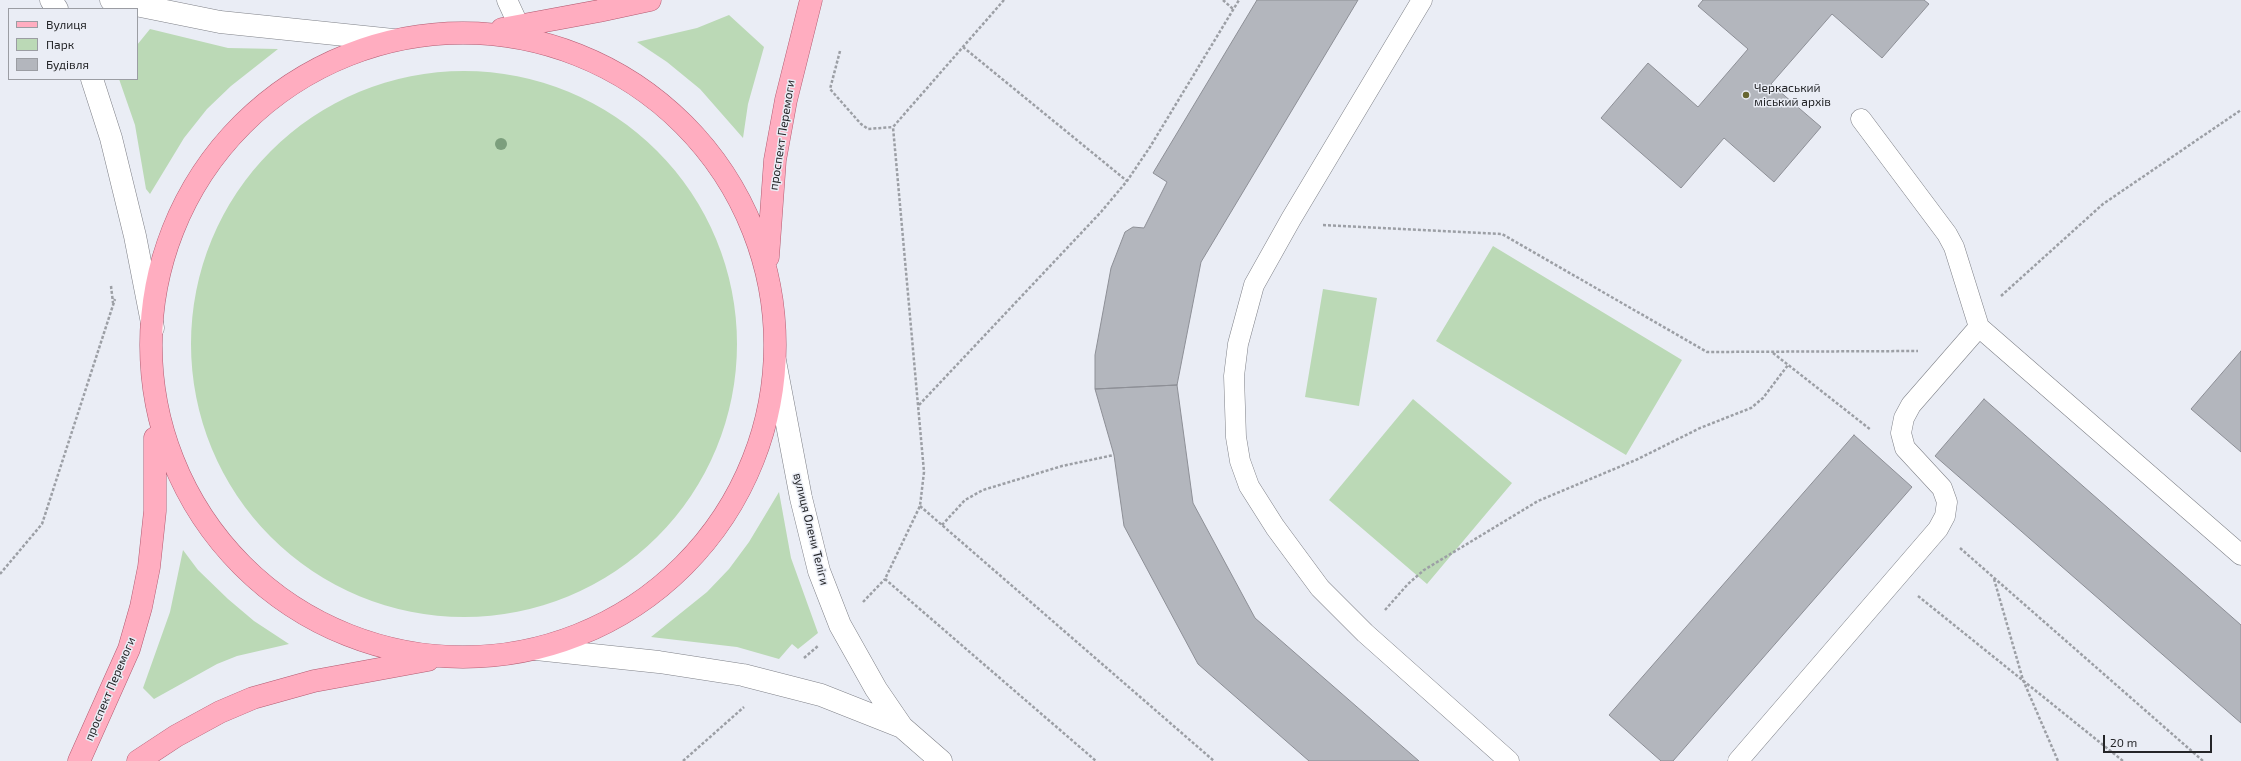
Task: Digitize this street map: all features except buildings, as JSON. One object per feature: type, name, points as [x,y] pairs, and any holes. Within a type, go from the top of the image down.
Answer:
[{"type":"main road","points":[[480,32],[519,26],[650,0]]},
{"type":"main road","name":"проспект Перемоги","points":[[767,273],[775,160],[786,100],[811,0]]},
{"type":"main road","name":"проспект Перемоги","points":[[79,761],[129,649],[141,607],[149,567],[155,511],[152,377],[153,328],[158,283],[170,241],[188,200],[211,162],[240,128],[273,98],[297,81],[350,54],[392,40],[436,33],[480,32]]},
{"type":"main road","points":[[138,761],[176,736],[220,712],[267,694],[314,681],[448,657],[492,656],[536,649],[578,635],[619,616],[656,591],[688,561],[717,527],[740,489],[758,448],[770,405],[775,361],[774,316],[767,273],[754,230],[734,190],[710,152],[680,119],[640,87],[608,67],[574,52],[525,38],[480,32]]},
{"type":"main road","points":[[154,427],[172,470],[192,507],[219,541],[248,569],[282,598],[320,622],[361,639],[403,651],[448,657]]},
{"type":"street","points":[[111,0],[220,22],[392,40]]},
{"type":"street","points":[[92,80],[118,166],[153,328]]},
{"type":"street","name":"вулиця Олени Теліги","points":[[775,361],[801,498],[819,571],[840,625],[858,660],[902,727],[941,761]]},
{"type":"street","name":"вулиця Олени Теліги","points":[[536,649],[652,661],[742,674],[821,695],[902,727]]},
{"type":"lane","points":[[507,0],[519,26]]},
{"type":"lane","points":[[1422,0],[1290,219],[1254,285],[1238,344],[1234,406],[1240,461],[1249,486],[1296,558],[1320,588],[1365,633],[1509,761]]},
{"type":"lane","points":[[1861,119],[1947,234],[1954,247],[1978,322],[2239,549]]},
{"type":"lane","points":[[1738,761],[1938,529],[1945,516],[1947,502],[1942,488],[1904,448],[1900,433],[1904,418],[1911,405],[1959,351],[1978,322]]},
{"type":"path","points":[[840,51],[830,89],[860,124],[868,129],[893,127],[1004,0]]},
{"type":"path","points":[[1223,0],[1233,9]]},
{"type":"path","points":[[918,406],[1101,212],[1127,181],[1150,147],[1238,0]]},
{"type":"path","points":[[963,47],[1127,181]]},
{"type":"path","points":[[1978,322],[2103,204],[2241,110]]},
{"type":"path","points":[[893,127],[924,472],[920,506],[885,579],[1096,761]]},
{"type":"path","points":[[1290,219],[1328,225],[1502,234],[1706,352],[1959,351]]},
{"type":"path","points":[[0,574],[42,524],[117,291]]},
{"type":"path","points":[[1772,352],[1868,428],[1876,433],[1900,433]]},
{"type":"path","points":[[1365,633],[1408,584],[1424,570],[1538,500],[1638,459],[1700,428],[1751,408],[1763,398],[1788,366]]},
{"type":"path","points":[[942,526],[965,500],[983,490],[1062,466],[1114,455]]},
{"type":"path","points":[[920,506],[1214,761]]},
{"type":"path","points":[[1938,529],[2203,761]]},
{"type":"path","points":[[1896,578],[2122,761]]},
{"type":"path","points":[[1994,578],[2023,680],[2058,761]]},
{"type":"green space","points":[[729,15],[764,47],[748,104],[743,138],[700,89],[667,62],[637,42],[697,28]]},
{"type":"green space","points":[[150,29],[228,48],[278,49],[231,86],[207,109],[184,138],[150,194],[146,189],[135,125],[119,80],[138,80],[138,44]]},
{"type":"green space","points":[[464,71],[491,72],[517,76],[569,92],[593,103],[616,117],[657,151],[691,192],[705,215],[716,239],[732,291],[736,317],[736,371],[732,397],[716,449],[705,473],[691,496],[657,537],[616,571],[593,585],[569,596],[517,612],[491,616],[464,617],[437,616],[411,612],[359,596],[335,585],[312,571],[271,537],[237,496],[223,473],[212,449],[196,397],[192,371],[191,344],[192,317],[196,291],[212,239],[223,215],[237,192],[271,151],[312,117],[335,103],[359,92],[411,76],[437,72]]},
{"type":"green space","points":[[1493,246],[1682,360],[1626,455],[1436,341]]},
{"type":"green space","points":[[1323,289],[1377,298],[1359,406],[1305,397]]},
{"type":"green space","points":[[1413,399],[1512,483],[1427,584],[1329,500]]},
{"type":"green space","points":[[779,492],[791,558],[818,633],[798,649],[792,644],[779,659],[737,647],[651,637],[707,592],[729,569],[749,542]]},
{"type":"green space","points":[[183,550],[198,570],[228,599],[254,621],[289,644],[237,656],[217,664],[154,699],[143,688],[170,612]]},
{"type":"place","name":"Черкаський міський архів","points":[[1746,95]]}]
